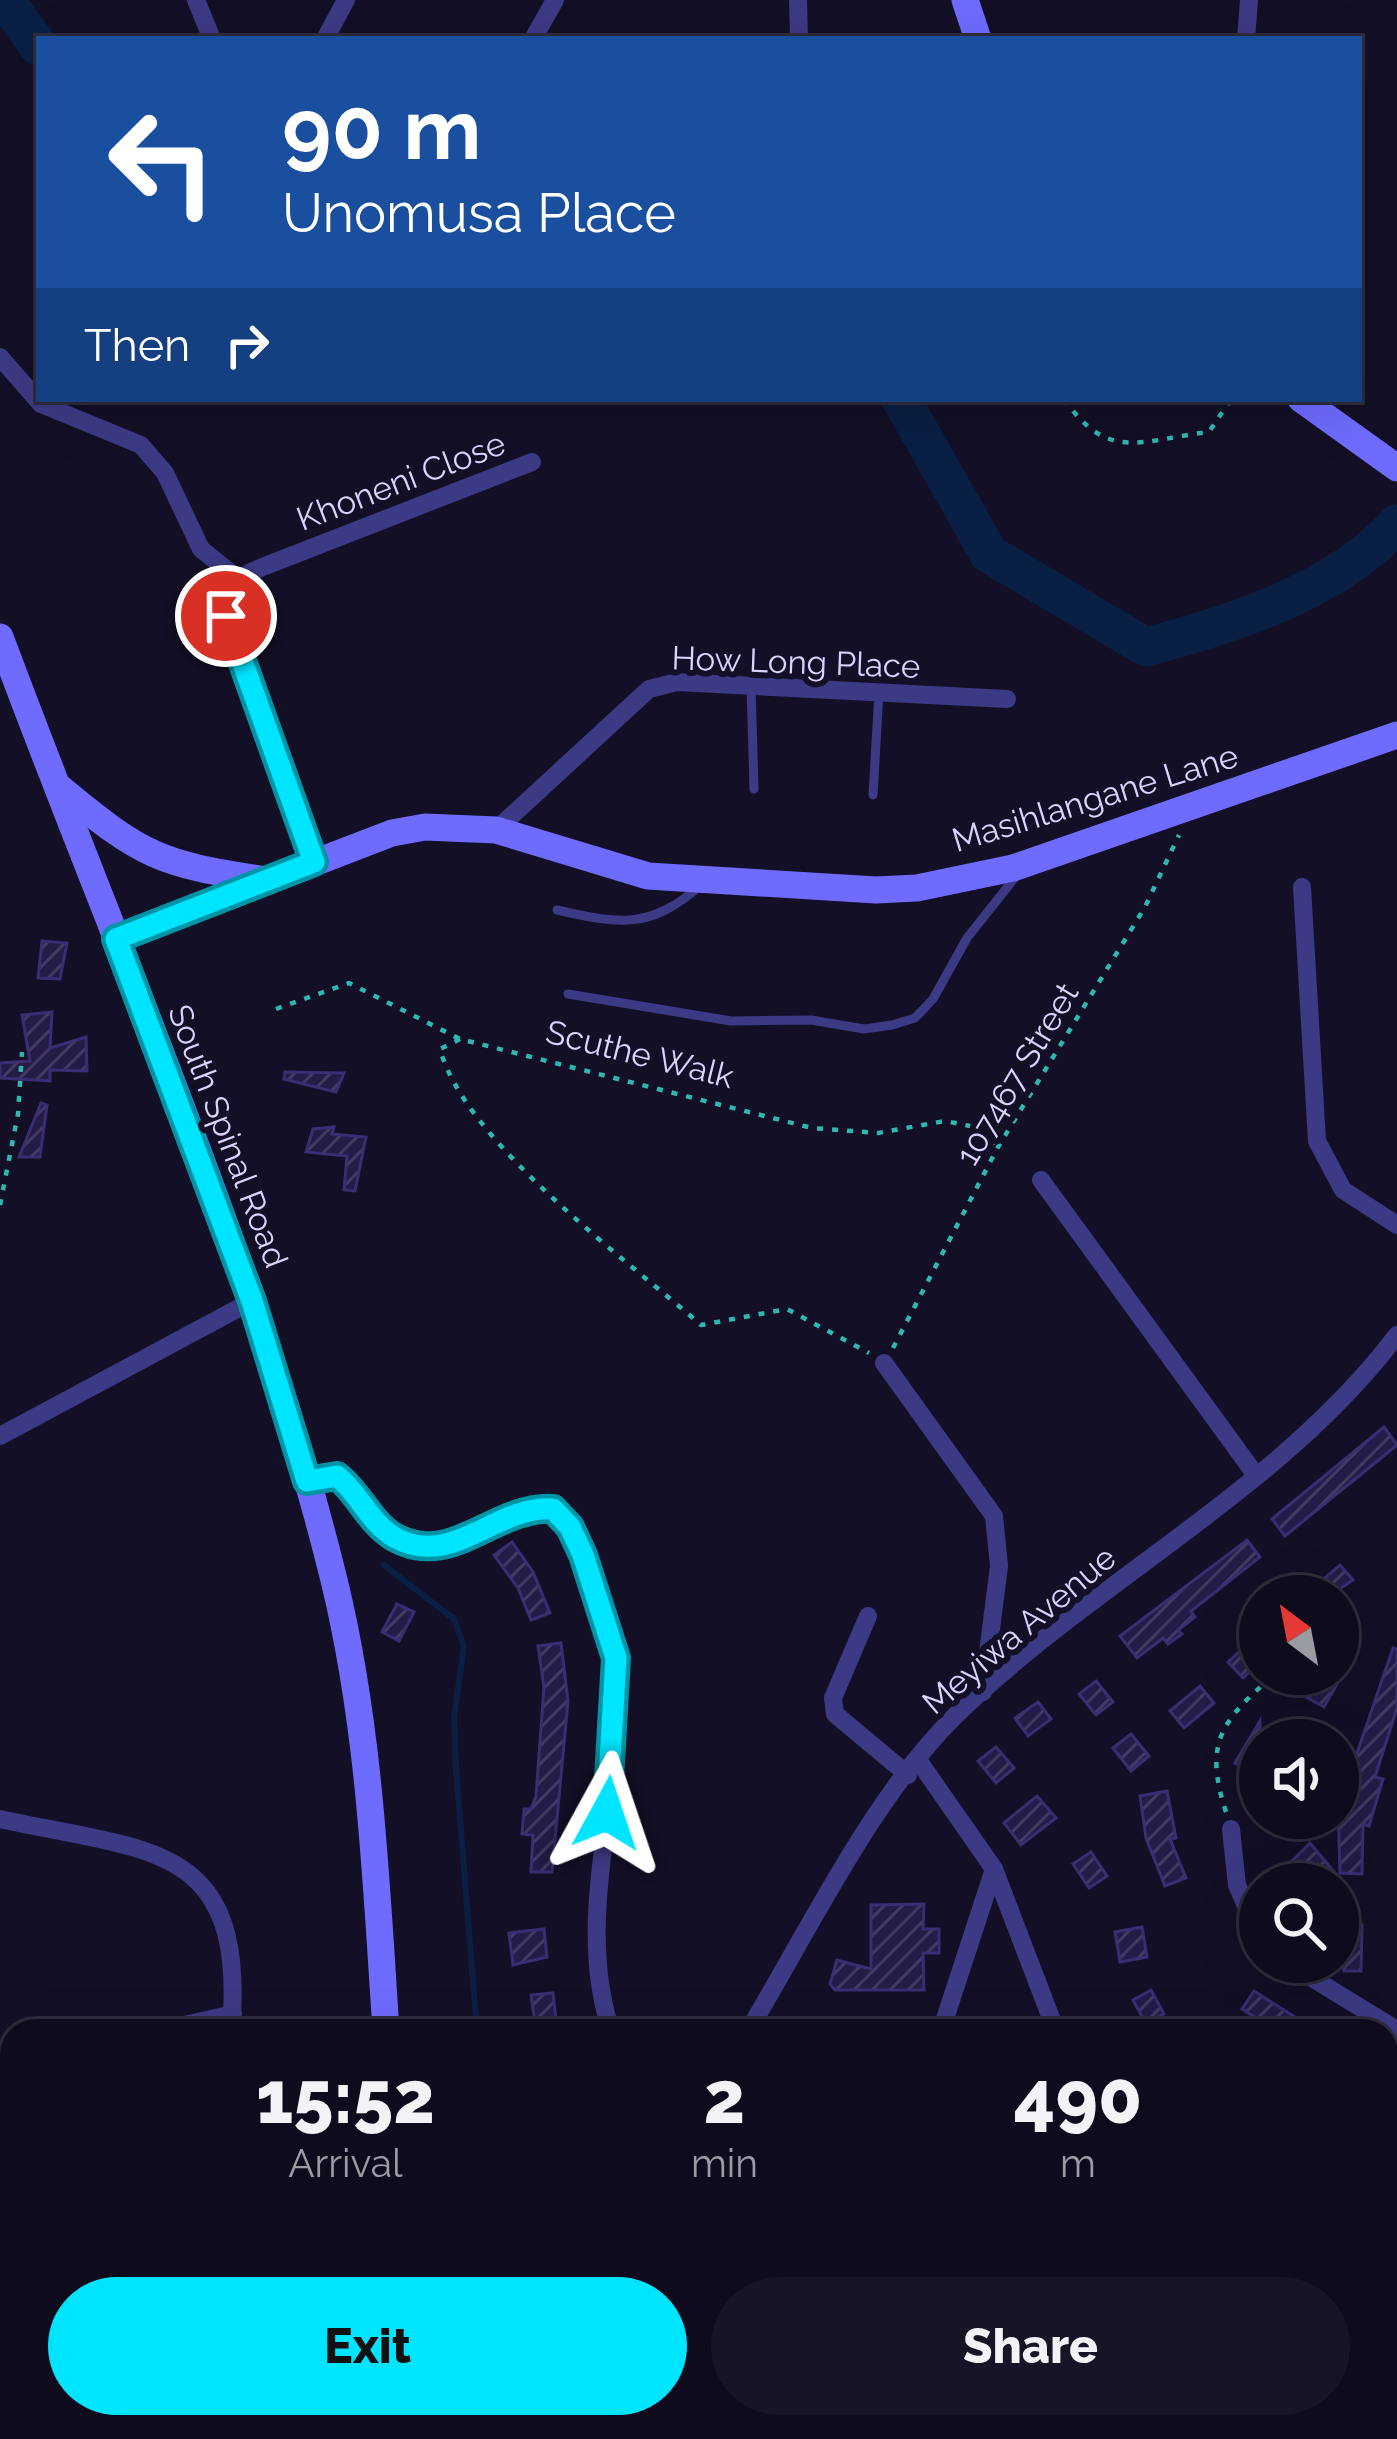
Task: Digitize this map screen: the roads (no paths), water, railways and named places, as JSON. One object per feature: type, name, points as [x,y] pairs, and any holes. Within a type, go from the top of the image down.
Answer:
[{"type":"street","points":[[196,0],[211,36]]},
{"type":"street","points":[[327,36],[346,0]]},
{"type":"street","points":[[535,36],[554,0]]},
{"type":"street","points":[[798,0],[799,36]]},
{"type":"street","points":[[965,0],[977,36]]},
{"type":"street","points":[[1246,36],[1249,0]]},
{"type":"street","points":[[0,357],[36,398]]},
{"type":"street","points":[[39,402],[141,445],[165,473],[201,549],[238,579],[227,597],[232,641],[314,862]]},
{"type":"street","points":[[1305,402],[1397,468]]},
{"type":"street","name":"Khoneni Close","points":[[238,579],[532,462]]},
{"type":"street","name":"South Spinal Road","points":[[0,637],[7,678],[60,787],[252,1301],[307,1481],[334,1583],[364,1742],[385,2019]]},
{"type":"street","name":"How Long Place","points":[[496,830],[649,689],[677,682],[1006,699]]},
{"type":"street","name":"Masihlangane Lane","points":[[116,939],[314,862],[425,826],[496,830],[614,869],[706,880],[876,890],[917,887],[1026,863],[1397,736]]},
{"type":"street","points":[[60,787],[150,854],[198,872],[270,880]]},
{"type":"street","points":[[1302,887],[1317,1141],[1343,1190],[1397,1225]]},
{"type":"street","points":[[1041,1180],[1255,1474]]},
{"type":"street","points":[[0,1436],[252,1301]]},
{"type":"street","name":"Meyiwa Avenue","points":[[755,2019],[830,1892],[913,1768],[983,1692],[1339,1405],[1397,1335]]},
{"type":"street","points":[[884,1364],[994,1516],[999,1566],[983,1692]]},
{"type":"street","points":[[307,1481],[337,1476],[391,1535],[425,1548],[461,1540],[522,1510],[553,1509],[570,1527],[612,1639],[619,1678],[599,1890],[600,1978],[609,2019]]},
{"type":"street","points":[[868,1616],[833,1698],[835,1714],[913,1768],[994,1869],[1051,2019]]},
{"type":"street","points":[[0,1819],[137,1849],[192,1874],[208,1892],[231,1938],[232,2019]]},
{"type":"street","points":[[1231,1829],[1239,1890]]},
{"type":"street","points":[[945,2019],[994,1869]]},
{"type":"street","points":[[1320,1983],[1379,2019]]},
{"type":"lane","points":[[751,686],[754,789]]},
{"type":"lane","points":[[873,795],[879,692]]},
{"type":"lane","points":[[568,994],[731,1022],[812,1020],[865,1029],[892,1025],[915,1018],[934,999],[967,938],[1026,863]]},
{"type":"lane","points":[[556,910],[615,923],[635,922],[677,904],[706,880]]},
{"type":"waterway","points":[[5,0],[36,43]]},
{"type":"waterway","points":[[903,402],[989,554],[1146,647],[1247,616],[1313,587],[1344,569],[1397,524]]},
{"type":"waterway","points":[[384,1565],[454,1619],[464,1646],[454,1717],[476,2019]]}]
